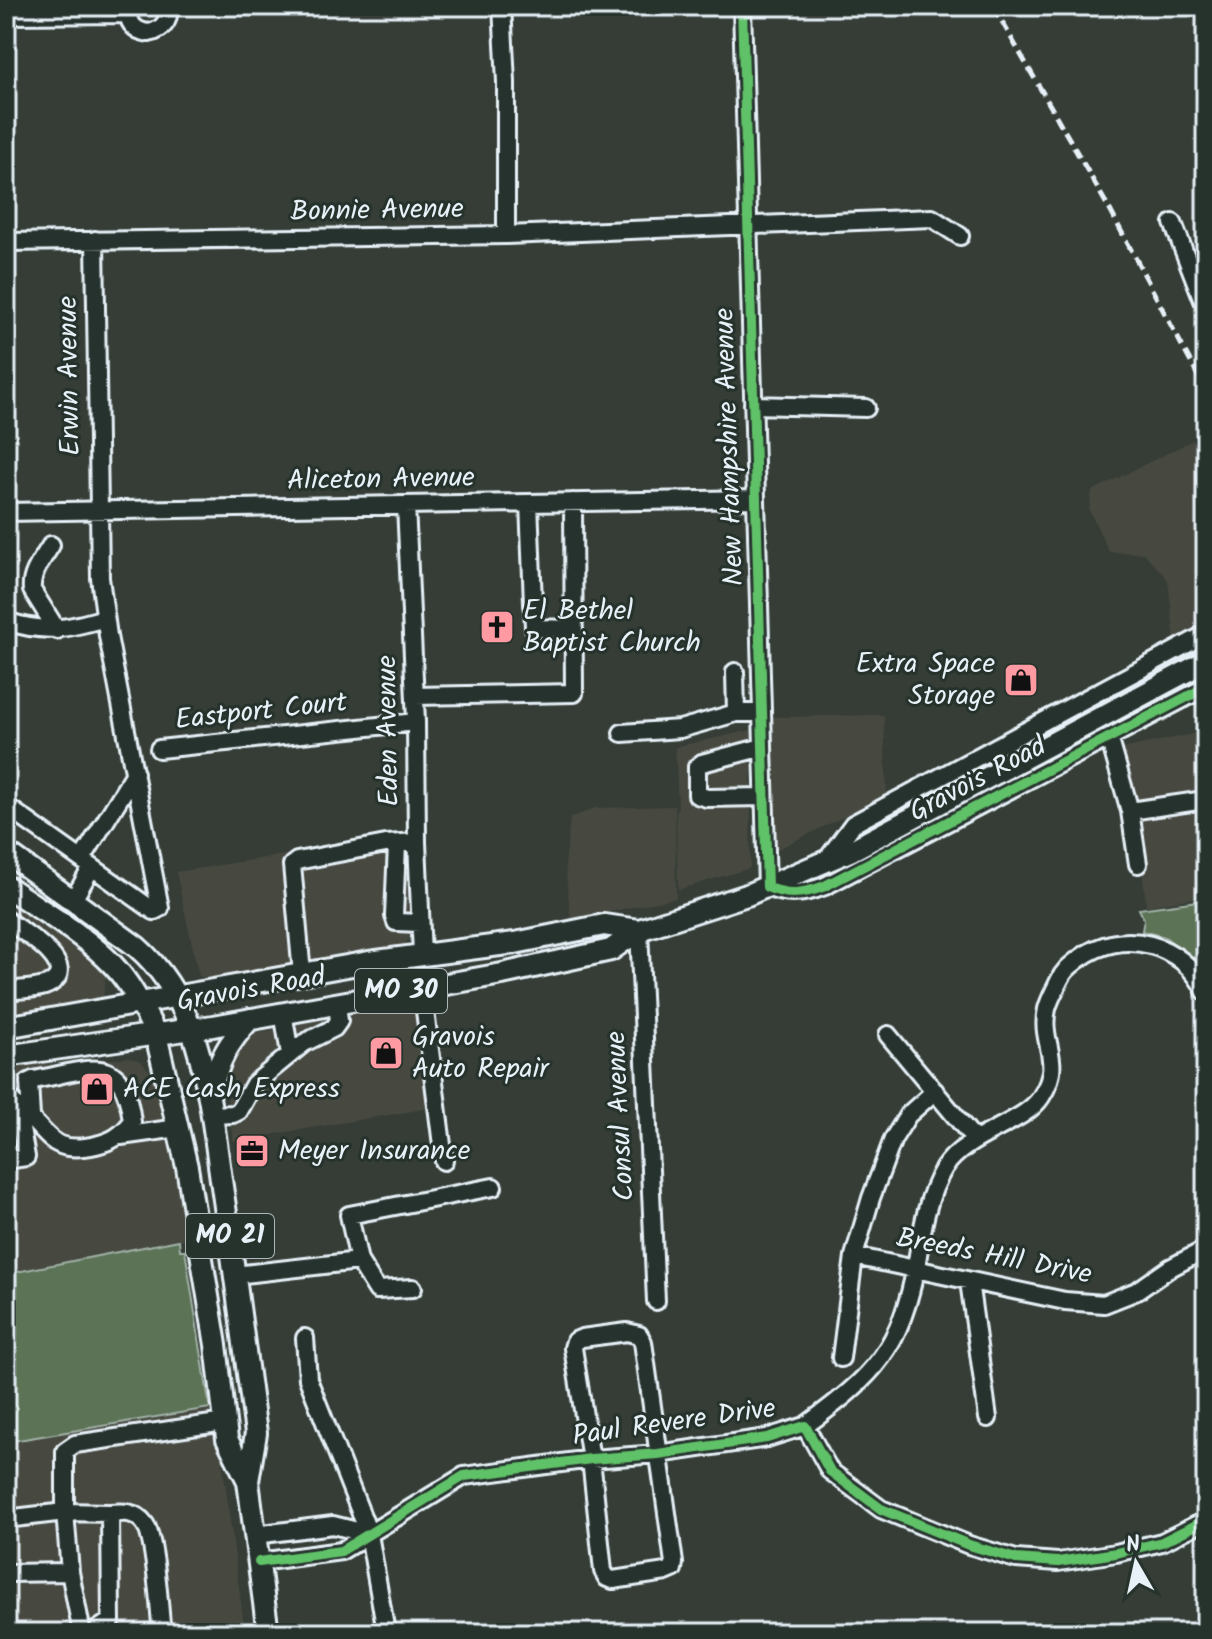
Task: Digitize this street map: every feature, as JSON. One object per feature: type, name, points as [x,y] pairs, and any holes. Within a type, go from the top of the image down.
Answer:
[{"type":"main road","name":"Gravois Road","points":[[6,1056],[250,1019],[502,974],[611,950],[639,930],[767,887],[824,862],[1206,661]]},
{"type":"main road","points":[[6,852],[156,963],[176,997]]},
{"type":"main road","points":[[6,886],[104,956],[119,971],[139,1003]]},
{"type":"main road","name":"Gravois Road","points":[[6,1027],[302,974],[515,943],[604,925],[639,930]]},
{"type":"main road","name":"MO 21","points":[[176,997],[191,1029],[211,1106],[256,1433],[248,1481],[268,1633]]},
{"type":"main road","name":"MO 21","points":[[139,1003],[156,1035],[178,1128],[216,1345],[227,1439],[248,1481]]},
{"type":"main road","points":[[211,1106],[222,1055],[250,1019]]},
{"type":"street","points":[[6,15],[128,10],[134,28],[149,33],[163,26],[167,20],[167,6]]},
{"type":"street","points":[[502,6],[506,82],[506,235]]},
{"type":"street","name":"New Hampshire Avenue","points":[[742,6],[767,887]]},
{"type":"street","name":"Bonnie Avenue","points":[[6,242],[506,235],[932,218],[960,236]]},
{"type":"street","points":[[1173,223],[1206,308]]},
{"type":"street","name":"Erwin Avenue","points":[[87,863],[154,911],[160,908],[100,578],[95,240]]},
{"type":"street","points":[[753,405],[866,408]]},
{"type":"street","name":"Aliceton Avenue","points":[[6,512],[756,499]]},
{"type":"street","points":[[415,696],[574,693],[573,502]]},
{"type":"street","points":[[529,503],[534,628],[574,629]]},
{"type":"street","name":"Eden Avenue","points":[[406,505],[422,955]]},
{"type":"street","points":[[51,545],[31,584],[57,630]]},
{"type":"street","points":[[6,621],[28,628],[65,630],[105,618]]},
{"type":"street","name":"Gravois Road","points":[[824,862],[853,824],[1206,634]]},
{"type":"street","points":[[735,672],[736,713]]},
{"type":"street","name":"Gravois Road","points":[[767,887],[782,894],[807,892],[825,886],[1206,687]]},
{"type":"street","points":[[622,733],[680,729],[736,713],[762,713]]},
{"type":"street","name":"Eastport Court","points":[[159,749],[416,722]]},
{"type":"street","points":[[1109,737],[1130,811],[1138,864]]},
{"type":"street","points":[[763,747],[702,763],[697,767],[697,795],[707,798],[764,797]]},
{"type":"street","points":[[73,900],[87,863],[135,773]]},
{"type":"street","points":[[1130,811],[1198,801]]},
{"type":"street","points":[[6,806],[87,863]]},
{"type":"street","points":[[302,974],[292,865],[297,861],[386,844],[417,842]]},
{"type":"street","points":[[397,845],[394,916],[396,922],[420,923]]},
{"type":"street","points":[[6,920],[53,955],[59,968],[57,977],[49,985],[6,991]]},
{"type":"street","name":"Consul Avenue","points":[[639,930],[656,1301]]},
{"type":"street","name":"Paul Revere Drive","points":[[259,1562],[341,1551],[464,1476],[591,1459],[658,1454],[767,1438],[805,1426],[852,1391],[883,1358],[897,1335],[906,1311],[933,1189],[946,1165],[975,1140],[1039,1101],[1051,1080],[1054,1068],[1047,1010],[1064,970],[1091,950],[1112,943],[1142,942],[1161,947],[1181,961],[1200,979],[1206,992]]},
{"type":"street","points":[[422,987],[444,1161]]},
{"type":"street","points":[[211,1106],[233,1114],[239,1111],[254,1084],[304,1043],[334,1028],[339,1021],[337,1003]]},
{"type":"street","points":[[283,1012],[290,1054]]},
{"type":"street","points":[[888,1035],[975,1140]]},
{"type":"street","points":[[34,1052],[40,1079]]},
{"type":"street","points":[[31,1117],[29,1082],[107,1069],[117,1077],[127,1094],[132,1122],[121,1136]]},
{"type":"street","points":[[6,1079],[6,1085]]},
{"type":"street","points":[[841,1358],[854,1256],[871,1198],[893,1139],[908,1115],[935,1091]]},
{"type":"street","points":[[11,1100],[50,1139],[69,1149],[104,1143],[121,1136],[178,1128]]},
{"type":"street","points":[[6,1160],[26,1157],[11,1100]]},
{"type":"street","points":[[413,1288],[377,1290],[359,1261],[349,1215],[493,1187]]},
{"type":"street","name":"Breeds Hill Drive","points":[[854,1256],[1065,1301],[1104,1304],[1137,1291],[1170,1268],[1206,1249]]},
{"type":"street","points":[[235,1275],[359,1261]]},
{"type":"street","points":[[969,1281],[988,1418]]},
{"type":"street","points":[[627,1332],[639,1335],[643,1342],[658,1454],[673,1569],[613,1580],[607,1578],[603,1571],[591,1459],[573,1348],[575,1341],[627,1332]]},
{"type":"street","points":[[305,1338],[308,1379],[369,1534],[385,1626]]},
{"type":"street","points":[[82,1633],[70,1572],[65,1512],[65,1451],[75,1444],[225,1422]]},
{"type":"street","name":"Paul Revere Drive","points":[[805,1426],[830,1471],[881,1509],[969,1545],[1016,1559],[1058,1562],[1116,1553],[1162,1542],[1206,1520]]},
{"type":"street","points":[[6,1519],[65,1512],[130,1512],[145,1524],[152,1545],[162,1633]]},
{"type":"street","points":[[93,1633],[111,1621],[110,1513]]},
{"type":"street","points":[[255,1535],[333,1525],[369,1534]]},
{"type":"street","points":[[6,1573],[70,1572]]},
{"type":"shaded area","points":[[1193,440],[1206,461],[1206,628],[1175,643],[1168,580],[1144,553],[1109,552],[1089,510],[1092,491]]},
{"type":"shaded area","points":[[884,715],[887,796],[776,850],[771,717]]},
{"type":"shaded area","points":[[752,730],[750,868],[678,890],[675,747]]},
{"type":"shaded area","points":[[1206,731],[1206,896],[1146,906],[1137,821],[1121,749]]},
{"type":"shaded area","points":[[675,806],[676,898],[571,920],[565,866],[570,818],[595,808]]},
{"type":"shaded area","points":[[409,835],[411,936],[402,949],[213,981],[199,976],[176,872]]},
{"type":"shaded area","points":[[6,896],[101,963],[106,973],[103,999],[95,1003],[6,1017]]},
{"type":"shaded area","points":[[417,999],[430,1108],[233,1141],[224,1076],[227,1062],[247,1036],[351,1010]]},
{"type":"shaded area","points":[[130,1057],[141,1061],[159,1082],[186,1239],[6,1274],[6,1064],[65,1064]]},
{"type":"shaded area","points":[[215,1407],[245,1633],[6,1633],[6,1442]]},
{"type":"green space","points":[[1206,900],[1206,956],[1192,958],[1165,937],[1142,931],[1144,919],[1139,909]]},
{"type":"green space","points":[[179,1240],[180,1250],[185,1250],[210,1408],[6,1442],[6,1274]]},
{"type":"railway","points":[[993,6],[1110,210],[1206,391]]},
{"type":"cycle path","points":[[742,6],[767,887],[796,893],[825,886],[1206,687]]},
{"type":"cycle path","points":[[259,1562],[341,1551],[464,1476],[591,1459],[658,1454],[767,1438],[805,1426],[830,1471],[881,1509],[969,1545],[1016,1559],[1058,1562],[1116,1553],[1162,1542],[1206,1520]]},
{"type":"place","name":"El Bethel Baptist Church","points":[[497,627]]},
{"type":"place","name":"Extra Space Storage","points":[[1021,680]]},
{"type":"place","name":"Gravois Auto Repair","points":[[386,1053]]},
{"type":"place","name":"ACE Cash Express","points":[[97,1089]]},
{"type":"place","name":"Meyer Insurance","points":[[252,1151]]}]
